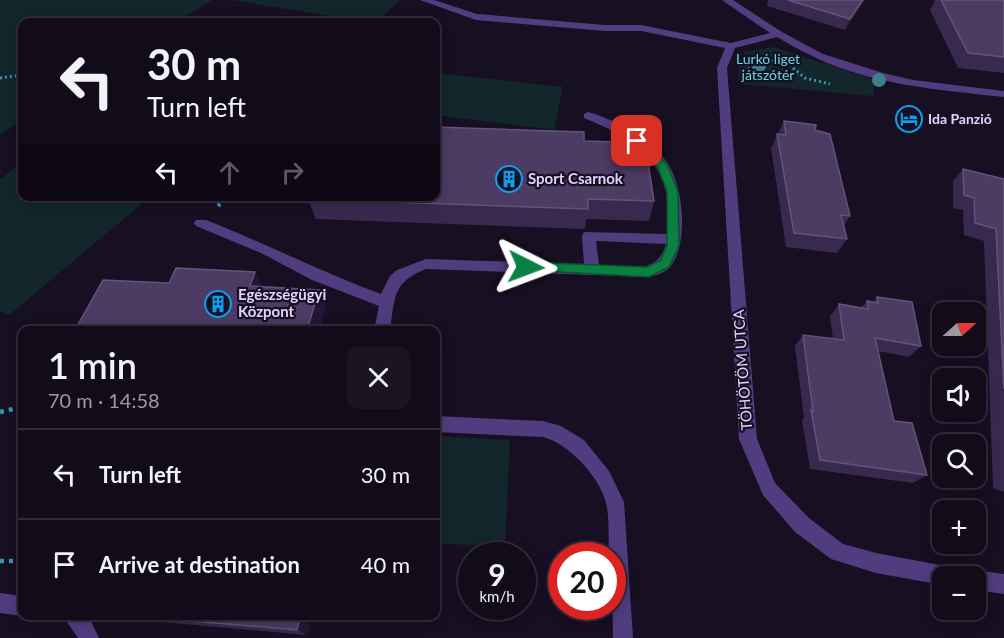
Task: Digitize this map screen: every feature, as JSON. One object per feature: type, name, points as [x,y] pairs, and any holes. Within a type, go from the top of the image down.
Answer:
[{"type":"street","points":[[425,0],[476,17],[605,28],[641,28],[731,46],[778,34]]},
{"type":"street","points":[[727,0],[778,34],[819,56],[880,75],[948,89],[1004,94]]},
{"type":"street","name":"TÖHÖTÖM UTCA","points":[[731,46],[722,68],[748,439],[769,489],[802,525],[838,552],[876,564],[932,574]]},
{"type":"street","points":[[383,326],[391,282],[399,275],[426,264],[649,272],[656,270],[669,257],[674,239],[674,203],[663,166],[652,154],[624,132],[588,116]]},
{"type":"street","points":[[201,223],[266,249],[317,276],[387,303]]},
{"type":"street","points":[[592,270],[589,236],[674,239]]},
{"type":"street","points":[[440,424],[543,429],[555,432],[578,446],[603,477],[615,502],[623,638]]},
{"type":"street","points":[[986,582],[1004,584]]},
{"type":"street","points":[[0,603],[18,605]]},
{"type":"street","points":[[79,620],[89,638]]},
{"type":"path","points":[[722,68],[748,70],[758,62],[773,59],[790,65],[815,82],[832,84]]},
{"type":"path","points":[[0,78],[18,76]]},
{"type":"path","points":[[0,412],[18,408]]},
{"type":"path","points":[[0,561],[18,561]]},
{"type":"green space","points":[[0,0],[212,0],[183,18],[18,18],[18,123],[0,135]]},
{"type":"green space","points":[[232,0],[400,0],[381,18],[335,17]]},
{"type":"green space","name":"Lurkó liget játszótér","points":[[774,47],[875,80],[873,96],[739,84],[738,70],[745,51]]},
{"type":"green space","points":[[440,73],[563,87],[554,130],[440,116]]},
{"type":"green space","points":[[18,166],[18,201],[145,201],[9,315],[0,311],[0,179]]},
{"type":"green space","points":[[440,436],[510,440],[505,542],[440,543]]},
{"type":"building","points":[[788,0],[863,0],[850,19]]},
{"type":"building","points":[[941,0],[1004,0],[1004,57],[968,53]]},
{"type":"building","points":[[784,121],[816,125],[815,130],[830,134],[850,216],[841,215],[847,239],[794,233],[777,134],[786,135]]},
{"type":"building","points":[[440,127],[584,132],[584,141],[645,143],[654,201],[588,199],[588,209],[365,201],[440,201]]},
{"type":"building","points":[[963,169],[1004,179],[1004,389],[996,229],[975,223],[974,198],[964,195]]},
{"type":"building","points":[[176,268],[255,272],[250,286],[319,290],[308,326],[77,326],[103,280],[169,283]]},
{"type":"building","points":[[877,297],[912,302],[921,346],[875,338],[894,421],[912,423],[927,475],[820,460],[811,410],[813,411],[803,335],[844,340],[839,304],[868,309],[867,301],[878,303]]},
{"type":"building","points":[[179,620],[300,620],[297,630]]},
{"type":"place","name":"Ida Panzió","points":[[909,119]]},
{"type":"place","name":"Sport Csarnok","points":[[509,179]]},
{"type":"place","name":"Egészségügyi Központ","points":[[218,304]]},
{"type":"route","points":[[526,267],[649,272],[665,264],[673,246],[672,192],[663,166],[637,141]]}]
